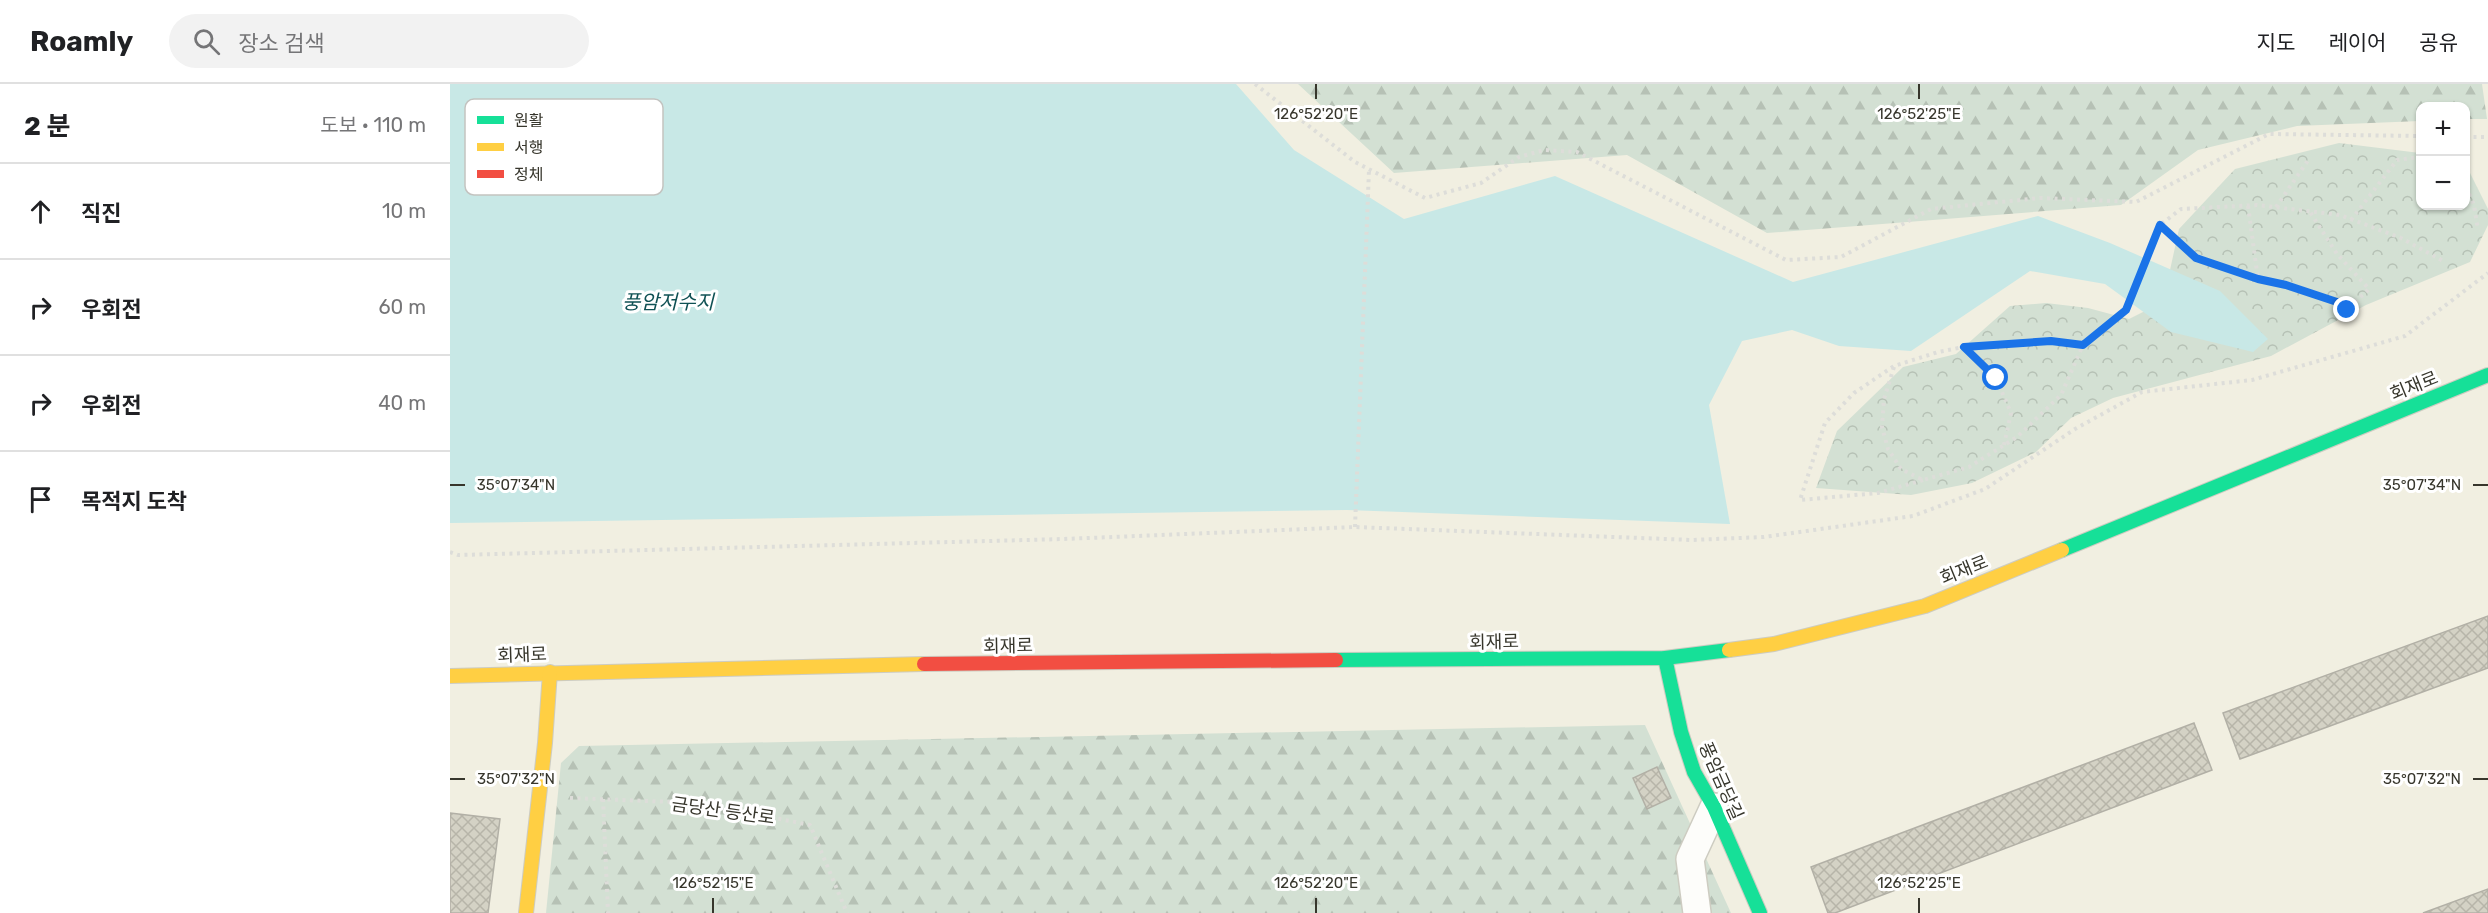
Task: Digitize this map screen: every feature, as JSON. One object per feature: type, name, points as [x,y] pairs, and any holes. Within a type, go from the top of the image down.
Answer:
[{"type":"main road","name":"회재로","points":[[450,676],[919,665],[1665,658],[1774,644],[1925,606],[2488,375]]},
{"type":"main road","name":"풍암금당길","points":[[1665,658],[1681,732],[1694,772],[1714,807],[1760,913]]},
{"type":"main road","points":[[526,913],[545,743],[550,672]]},
{"type":"street","points":[[1696,913],[1690,859],[1714,807]]},
{"type":"path","points":[[1255,84],[1355,162],[1425,198],[1481,183],[1519,157],[1544,150],[1578,152],[1786,260],[1841,256],[1931,209],[2040,198],[2136,202],[2270,134],[2416,136]]},
{"type":"path","points":[[2470,137],[2488,137]]},
{"type":"path","points":[[2351,220],[2397,160],[2416,158]]},
{"type":"path","points":[[2276,207],[2309,159]]},
{"type":"path","points":[[1355,527],[1369,170]]},
{"type":"path","points":[[2470,196],[2474,205],[2478,230]]},
{"type":"path","points":[[2083,345],[2051,341],[1964,347],[1938,352],[1894,366],[1854,393],[1825,423],[1800,500],[1878,493],[1969,467],[2017,437],[2061,395],[2083,345],[2126,310],[2160,225],[2181,210],[2248,206],[2340,215],[2401,237],[2445,262]]},
{"type":"path","points":[[2248,206],[2258,279]]},
{"type":"path","points":[[2160,225],[2196,258],[2337,302],[2347,310],[2369,289],[2337,254],[2310,212]]},
{"type":"path","points":[[450,552],[458,555],[821,546],[1355,527],[1692,540],[1764,537],[1913,516],[1985,489],[2075,429],[2142,392],[2252,380],[2405,336],[2488,273]]},
{"type":"path","points":[[1964,347],[1996,378],[2011,413],[2004,445]]},
{"type":"path","points":[[1894,366],[1884,399],[1882,427],[1888,449],[1901,469],[1923,480]]},
{"type":"path","name":"금당산 등산로","points":[[539,797],[699,803],[810,825],[847,913]]},
{"type":"path","points":[[603,799],[608,913]]},
{"type":"green space","points":[[1298,84],[2482,84],[2487,119],[2470,119],[2470,102],[2416,102],[2416,121],[2297,126],[2198,150],[2121,205],[1767,233],[1627,155],[1394,173]]},
{"type":"green space","points":[[2339,143],[2416,153],[2416,210],[2470,210],[2470,173],[2488,209],[2488,225],[2470,262],[2366,305],[2271,356],[2113,398],[2071,418],[2036,452],[1972,483],[1911,495],[1816,488],[1837,431],[1903,367],[1956,354],[2010,306],[2046,303],[2088,308],[2129,319],[2163,302],[2179,229],[2235,169]]},
{"type":"green space","points":[[1645,725],[1731,913],[546,913],[561,763],[579,746]]},
{"type":"water","name":"풍암저수지","points":[[450,84],[1236,84],[1294,150],[1404,219],[1555,176],[1793,282],[2038,216],[2110,243],[2220,291],[2268,339],[2253,352],[2171,332],[2105,284],[2030,271],[1911,351],[1839,346],[1792,330],[1742,341],[1709,405],[1730,524],[1347,510],[450,523]]},
{"type":"building","points":[[2488,616],[2488,668],[2240,759],[2223,713]]},
{"type":"building","points":[[2194,723],[2212,770],[1835,913],[1828,913],[1811,867]]},
{"type":"building","points":[[1657,767],[1671,798],[1647,809],[1633,778]]},
{"type":"building","points":[[450,813],[500,819],[488,913],[450,913]]},
{"type":"building","points":[[2488,889],[2488,913],[2423,913]]},
{"type":"traffic: fast","points":[[2062,550],[2488,375]]},
{"type":"traffic: fast","points":[[1336,660],[1665,658],[1729,650]]},
{"type":"traffic: fast","points":[[1665,658],[1681,732],[1694,772],[1714,807],[1760,913]]},
{"type":"traffic: slow","points":[[1729,650],[1774,644],[1925,606],[2062,550]]},
{"type":"traffic: slow","points":[[450,676],[924,664]]},
{"type":"traffic: slow","points":[[526,913],[545,743],[550,672]]},
{"type":"traffic: jam","points":[[924,664],[1336,660]]},
{"type":"route","points":[[1996,378],[1964,347],[2051,341],[2083,345],[2126,310],[2160,225],[2196,258],[2337,302],[2347,310]]}]
